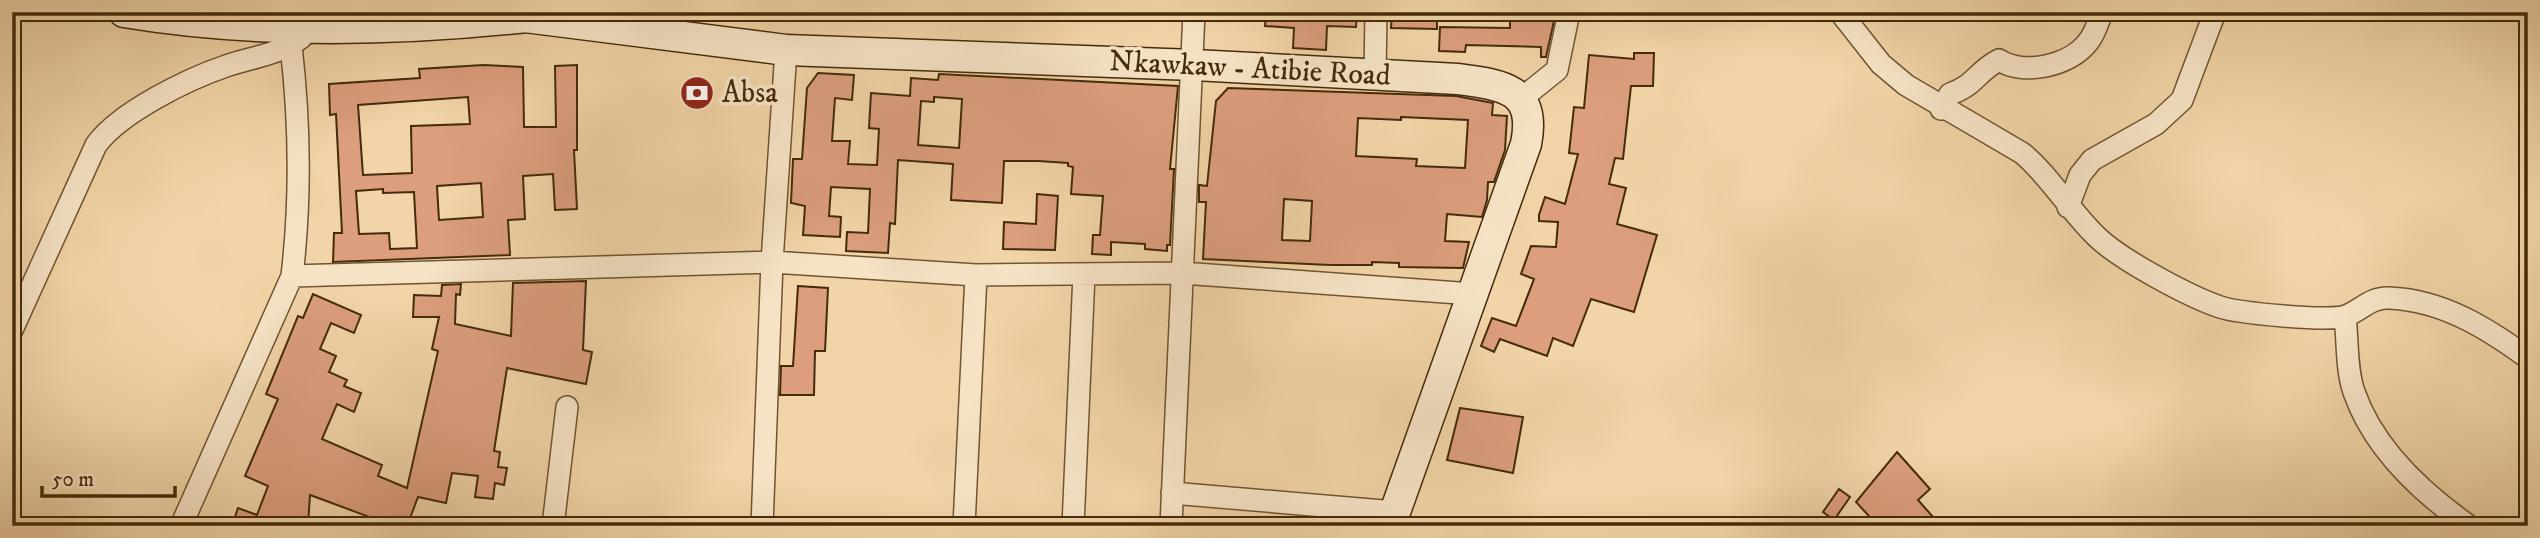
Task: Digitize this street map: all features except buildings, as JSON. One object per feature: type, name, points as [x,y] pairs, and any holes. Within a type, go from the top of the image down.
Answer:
[{"type":"main road","points":[[124,12],[315,28],[397,28],[559,12]]},
{"type":"main road","name":"Nkawkaw - Atibie Road","points":[[525,17],[786,50],[1194,65],[1479,82],[1500,86],[1521,99]]},
{"type":"main road","points":[[1393,519],[1526,144],[1529,112],[1521,99]]},
{"type":"street","points":[[1171,526],[1194,65],[1194,12]]},
{"type":"street","points":[[1375,75],[1376,12]]},
{"type":"street","points":[[1521,99],[1557,70],[1569,12]]},
{"type":"street","points":[[1840,12],[1881,64],[1941,109],[2022,153],[2037,166],[2068,206],[2108,245],[2138,265],[2219,307],[2242,313],[2345,317],[2364,303],[2387,298],[2413,302],[2480,324],[2528,358]]},
{"type":"street","points":[[1941,109],[1950,94],[1968,88],[1984,68],[1999,60],[2009,67],[2033,69],[2072,55],[2088,43],[2102,12]]},
{"type":"street","points":[[2068,206],[2080,175],[2092,160],[2156,124],[2182,100],[2216,12]]},
{"type":"street","points":[[12,330],[96,145],[113,126],[207,73],[291,46],[315,28]]},
{"type":"street","points":[[181,526],[292,276],[297,231],[299,146],[291,46]]},
{"type":"street","points":[[762,526],[772,262],[786,50]]},
{"type":"street","points":[[292,276],[772,262],[976,275],[1182,273],[1474,295]]},
{"type":"street","points":[[1073,526],[1084,274]]},
{"type":"street","points":[[964,526],[976,275]]},
{"type":"street","points":[[2345,317],[2353,391],[2369,424],[2393,458],[2469,526]]},
{"type":"street","points":[[553,526],[567,407]]},
{"type":"street","points":[[1172,493],[1393,519]]},
{"type":"place","name":"Absa","points":[[697,93]]}]
